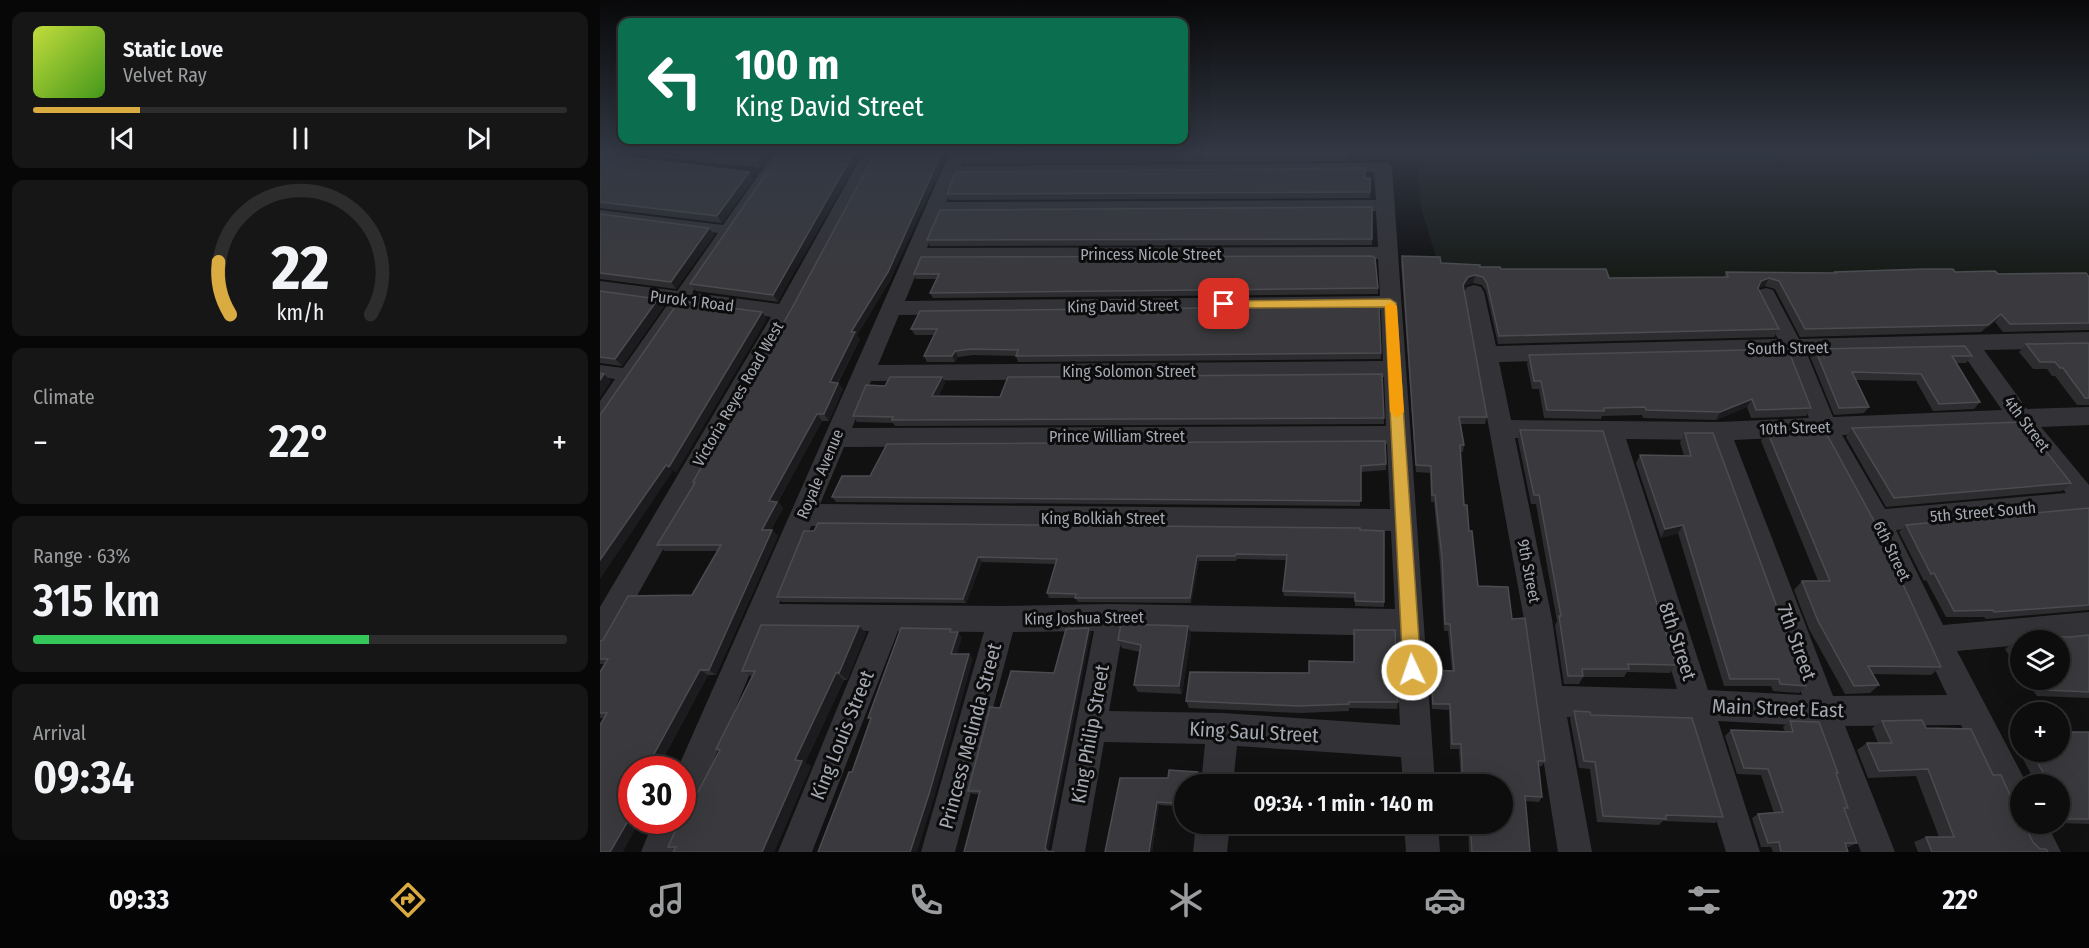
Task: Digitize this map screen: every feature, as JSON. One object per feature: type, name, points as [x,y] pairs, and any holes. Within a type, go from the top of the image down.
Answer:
[{"type":"street","points":[[600,415],[727,230],[748,192]]},
{"type":"street","name":"Victoria Reyes Road West","points":[[600,634],[785,312],[851,192]]},
{"type":"street","name":"Royale Avenue","points":[[696,763],[941,192]]},
{"type":"street","points":[[1384,192],[1418,774]]},
{"type":"street","points":[[934,208],[1385,205]]},
{"type":"street","points":[[600,214],[727,230]]},
{"type":"street","name":"Princess Nicole Street","points":[[915,254],[1388,253]]},
{"type":"street","name":"Purok 1 Road","points":[[600,288],[785,312]]},
{"type":"street","name":"9th Street","points":[[1474,292],[1538,619],[1549,701],[1575,852]]},
{"type":"street","name":"6th Street","points":[[1766,295],[1793,348],[1825,427],[1878,521],[2010,787]]},
{"type":"street","name":"King David Street","points":[[891,308],[1390,303]]},
{"type":"street","name":"South Street","points":[[1486,354],[2089,340]]},
{"type":"street","name":"4th Street","points":[[1967,343],[2021,418],[2088,503]]},
{"type":"street","name":"King Solomon Street","points":[[863,373],[1394,369]]},
{"type":"street","points":[[600,371],[628,375]]},
{"type":"street","name":"10th Street","points":[[1501,429],[1719,431],[2089,416]]},
{"type":"street","name":"8th Street","points":[[1611,431],[1743,852]]},
{"type":"street","name":"7th Street","points":[[1719,431],[1878,852]]},
{"type":"street","name":"Prince William Street","points":[[836,438],[1398,435]]},
{"type":"street","name":"5th Street South","points":[[1878,521],[2088,503]]},
{"type":"street","name":"King Bolkiah Street","points":[[802,515],[1403,520]]},
{"type":"street","name":"King Joshua Street","points":[[759,617],[1002,620],[1111,617],[1409,623]]},
{"type":"street","name":"King Philip Street","points":[[1068,852],[1111,617]]},
{"type":"street","name":"King Louis Street","points":[[795,852],[888,619]]},
{"type":"street","name":"Princess Melinda Street","points":[[938,852],[1002,620]]},
{"type":"street","points":[[1935,639],[2089,625]]},
{"type":"street","name":"Main Street East","points":[[1549,701],[1823,711],[1970,710]]},
{"type":"street","name":"King Saul Street","points":[[1091,726],[1223,729],[1416,742]]},
{"type":"street","points":[[1218,774],[1223,729]]},
{"type":"street","points":[[658,852],[666,834]]},
{"type":"street","points":[[1210,852],[1212,834]]},
{"type":"street","points":[[1422,834],[1423,852]]},
{"type":"street","points":[[2035,834],[2044,852]]},
{"type":"shaded area","points":[[1419,192],[2089,192],[2089,276],[1761,281],[1441,274],[1420,204]]},
{"type":"building","points":[[600,192],[735,192],[717,216],[600,202]]},
{"type":"building","points":[[754,192],[831,192],[773,295],[690,284]]},
{"type":"building","points":[[855,192],[924,192],[888,272],[851,332],[855,332],[830,382],[838,383],[824,414],[817,414],[769,501],[777,502],[762,530],[772,530],[709,670],[700,670],[653,756],[618,756],[618,834],[620,834],[610,852],[600,852],[600,725],[607,713],[600,713],[600,672],[608,659],[600,659],[600,641],[603,640],[628,596],[692,595],[721,545],[657,545],[695,483],[693,482]]},
{"type":"building","points":[[948,192],[1370,192],[1370,192],[947,194]]},
{"type":"building","points":[[1372,207],[1372,239],[927,240],[940,210]]},
{"type":"building","points":[[600,214],[709,228],[671,282],[600,273]]},
{"type":"building","points":[[1372,256],[1375,258],[1378,288],[930,293],[939,274],[914,274],[921,257]]},
{"type":"building","points":[[1402,256],[1440,257],[1441,263],[1500,267],[1501,269],[1606,269],[1609,278],[1728,277],[1726,272],[1836,273],[1924,269],[1953,269],[1955,272],[1995,271],[1998,274],[2086,273],[2089,277],[2089,323],[2010,324],[2001,314],[1988,325],[1805,329],[1779,281],[1769,278],[1761,281],[1758,288],[1779,329],[1499,336],[1487,283],[1483,277],[1475,275],[1468,277],[1463,285],[1487,417],[1459,417],[1464,445],[1460,445],[1464,505],[1467,505],[1469,531],[1472,531],[1478,586],[1508,587],[1512,619],[1525,618],[1545,761],[1538,761],[1542,797],[1525,796],[1530,852],[1472,852],[1471,834],[1513,834],[1513,774],[1462,774],[1461,744],[1452,744],[1450,704],[1433,704],[1431,670],[1454,671],[1450,624],[1445,624],[1442,557],[1435,495],[1432,495],[1431,466],[1416,465]]},
{"type":"building","points":[[600,291],[658,299],[615,359],[600,357]]},
{"type":"building","points":[[679,301],[762,312],[669,467],[666,465],[600,560],[600,415]]},
{"type":"building","points":[[1379,306],[1381,353],[1016,356],[1018,350],[971,349],[955,351],[952,356],[924,356],[937,329],[911,329],[920,311]]},
{"type":"building","points":[[2089,343],[2089,398],[2085,398],[2063,368],[2055,362],[2040,362],[2026,344]]},
{"type":"building","points":[[1965,346],[1972,356],[1952,356],[1980,402],[1939,404],[1921,374],[1852,372],[1869,407],[1839,408],[1815,349]]},
{"type":"building","points":[[1788,349],[1811,408],[1756,410],[1752,399],[1720,412],[1646,410],[1645,407],[1604,408],[1604,411],[1547,410],[1541,381],[1534,381],[1529,355]]},
{"type":"building","points":[[1382,374],[1384,418],[892,420],[893,417],[853,416],[866,385],[885,386],[890,377],[942,377],[932,396],[1000,397],[1008,377]]},
{"type":"building","points":[[2023,422],[2071,483],[1894,498],[1852,428]]},
{"type":"building","points":[[1824,429],[1873,519],[1941,667],[1868,666],[1879,685],[1854,686],[1818,621],[1802,581],[1830,581],[1767,431]]},
{"type":"building","points":[[1520,430],[1603,431],[1676,665],[1628,664],[1629,669],[1582,669],[1583,676],[1568,676],[1559,616],[1561,616],[1539,495],[1534,495]]},
{"type":"building","points":[[1685,433],[1713,433],[1806,686],[1780,684],[1779,679],[1730,679],[1683,525],[1665,529],[1640,455],[1691,456]]},
{"type":"building","points":[[1385,441],[1386,464],[1361,466],[1361,501],[832,497],[842,476],[870,476],[887,444]]},
{"type":"building","points":[[2089,508],[2089,605],[1994,612],[1993,610],[1954,611],[1934,573],[1931,574],[1906,525]]},
{"type":"building","points":[[818,523],[1360,528],[1360,530],[1384,531],[1384,602],[1355,601],[1355,593],[1283,591],[1287,555],[1236,554],[1235,556],[1197,556],[1190,598],[1075,598],[1076,594],[1047,593],[1057,559],[978,557],[963,599],[777,597],[804,531],[814,531]]},
{"type":"building","points":[[1121,624],[1188,626],[1179,686],[1134,685],[1141,645],[1118,640]]},
{"type":"building","points":[[761,625],[859,626],[839,673],[836,673],[795,760],[802,761],[762,852],[673,852],[676,847],[668,847],[674,834],[696,834],[696,796],[720,750],[716,749],[755,671],[742,671]]},
{"type":"building","points":[[901,628],[951,629],[950,632],[958,632],[951,654],[969,654],[910,852],[818,852],[849,772],[852,772],[871,718],[868,718]]},
{"type":"building","points":[[1089,628],[1045,848],[1047,851],[1055,852],[964,852],[980,791],[968,791],[990,707],[1000,708],[1011,671],[1054,673],[1066,629]]},
{"type":"building","points":[[1354,630],[1395,630],[1398,702],[1349,702],[1349,704],[1299,706],[1186,701],[1190,672],[1309,673],[1309,661],[1354,662]]},
{"type":"building","points":[[2089,635],[2089,692],[2046,690],[2070,690],[2070,637]]},
{"type":"building","points":[[1574,711],[1590,712],[1591,715],[1692,718],[1723,817],[1666,815],[1666,819],[1603,816],[1595,762],[1584,761]]},
{"type":"building","points":[[1922,720],[1926,728],[1971,729],[1993,775],[2001,775],[2010,795],[2010,834],[2029,834],[2040,849],[2046,849],[2048,852],[1932,852],[1926,837],[1954,837],[1928,769],[1879,771],[1867,743],[1892,743],[1882,721]]},
{"type":"building","points":[[1790,721],[1819,722],[1838,773],[1836,773],[1848,808],[1844,808],[1857,843],[1845,843],[1848,852],[1781,852],[1779,842],[1768,843],[1758,814],[1783,812],[1768,769],[1744,768],[1731,730],[1793,732]]},
{"type":"building","points":[[2070,732],[2089,732],[2089,819],[2070,819],[2070,774],[2044,774],[2037,762],[2070,762]]},
{"type":"building","points":[[1169,770],[1198,772],[1198,774],[1174,774],[1174,803],[1157,802],[1149,852],[1105,852],[1120,778],[1168,778]]},
{"type":"slow traffic","points":[[1391,306],[1397,412]]},
{"type":"route","points":[[1224,304],[1390,303],[1412,670]]}]
